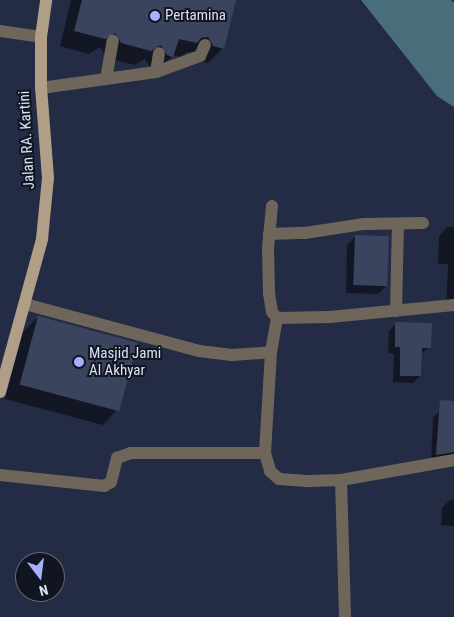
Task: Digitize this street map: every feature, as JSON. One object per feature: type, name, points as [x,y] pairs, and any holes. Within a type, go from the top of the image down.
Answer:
[{"type":"main road","name":"Jalan RA. Kartini","points":[[0,392],[42,239],[48,178],[42,130],[41,88],[41,37],[46,0]]},
{"type":"street","points":[[0,32],[41,37]]},
{"type":"street","points":[[106,79],[113,41]]},
{"type":"street","points":[[41,88],[156,72],[200,56],[205,44]]},
{"type":"street","points":[[156,72],[159,53]]},
{"type":"street","points":[[272,206],[269,234],[269,294],[272,312],[277,318],[271,352],[265,452],[270,471],[280,479],[341,480],[454,460]]},
{"type":"street","points":[[269,234],[422,223]]},
{"type":"street","points":[[396,311],[398,224]]},
{"type":"street","points":[[25,304],[199,351],[232,354],[271,352]]},
{"type":"street","points":[[277,318],[396,311],[454,305]]},
{"type":"street","points":[[0,476],[104,486],[111,482],[114,463],[120,454],[265,452]]},
{"type":"street","points":[[341,480],[345,617]]},
{"type":"water","points":[[361,0],[451,0],[454,3],[454,107],[437,96]]},
{"type":"building","name":"Pertamina","points":[[82,0],[236,0],[224,49],[213,46],[208,37],[201,38],[197,43],[179,39],[173,57],[167,55],[161,45],[151,51],[121,43],[115,33],[105,39],[74,31]]},
{"type":"building","points":[[355,235],[389,236],[387,286],[353,285]]},
{"type":"building","name":"Masjid Jami Al Akhyar","points":[[38,316],[137,343],[119,411],[20,385]]},
{"type":"building","points":[[395,322],[432,323],[431,348],[422,348],[421,376],[400,376],[400,347],[395,347]]},
{"type":"building","points":[[440,400],[454,401],[454,452],[436,455]]},
{"type":"place","name":"Pertamina","points":[[155,16]]},
{"type":"place","name":"Masjid Jami Al Akhyar","points":[[79,362]]}]
